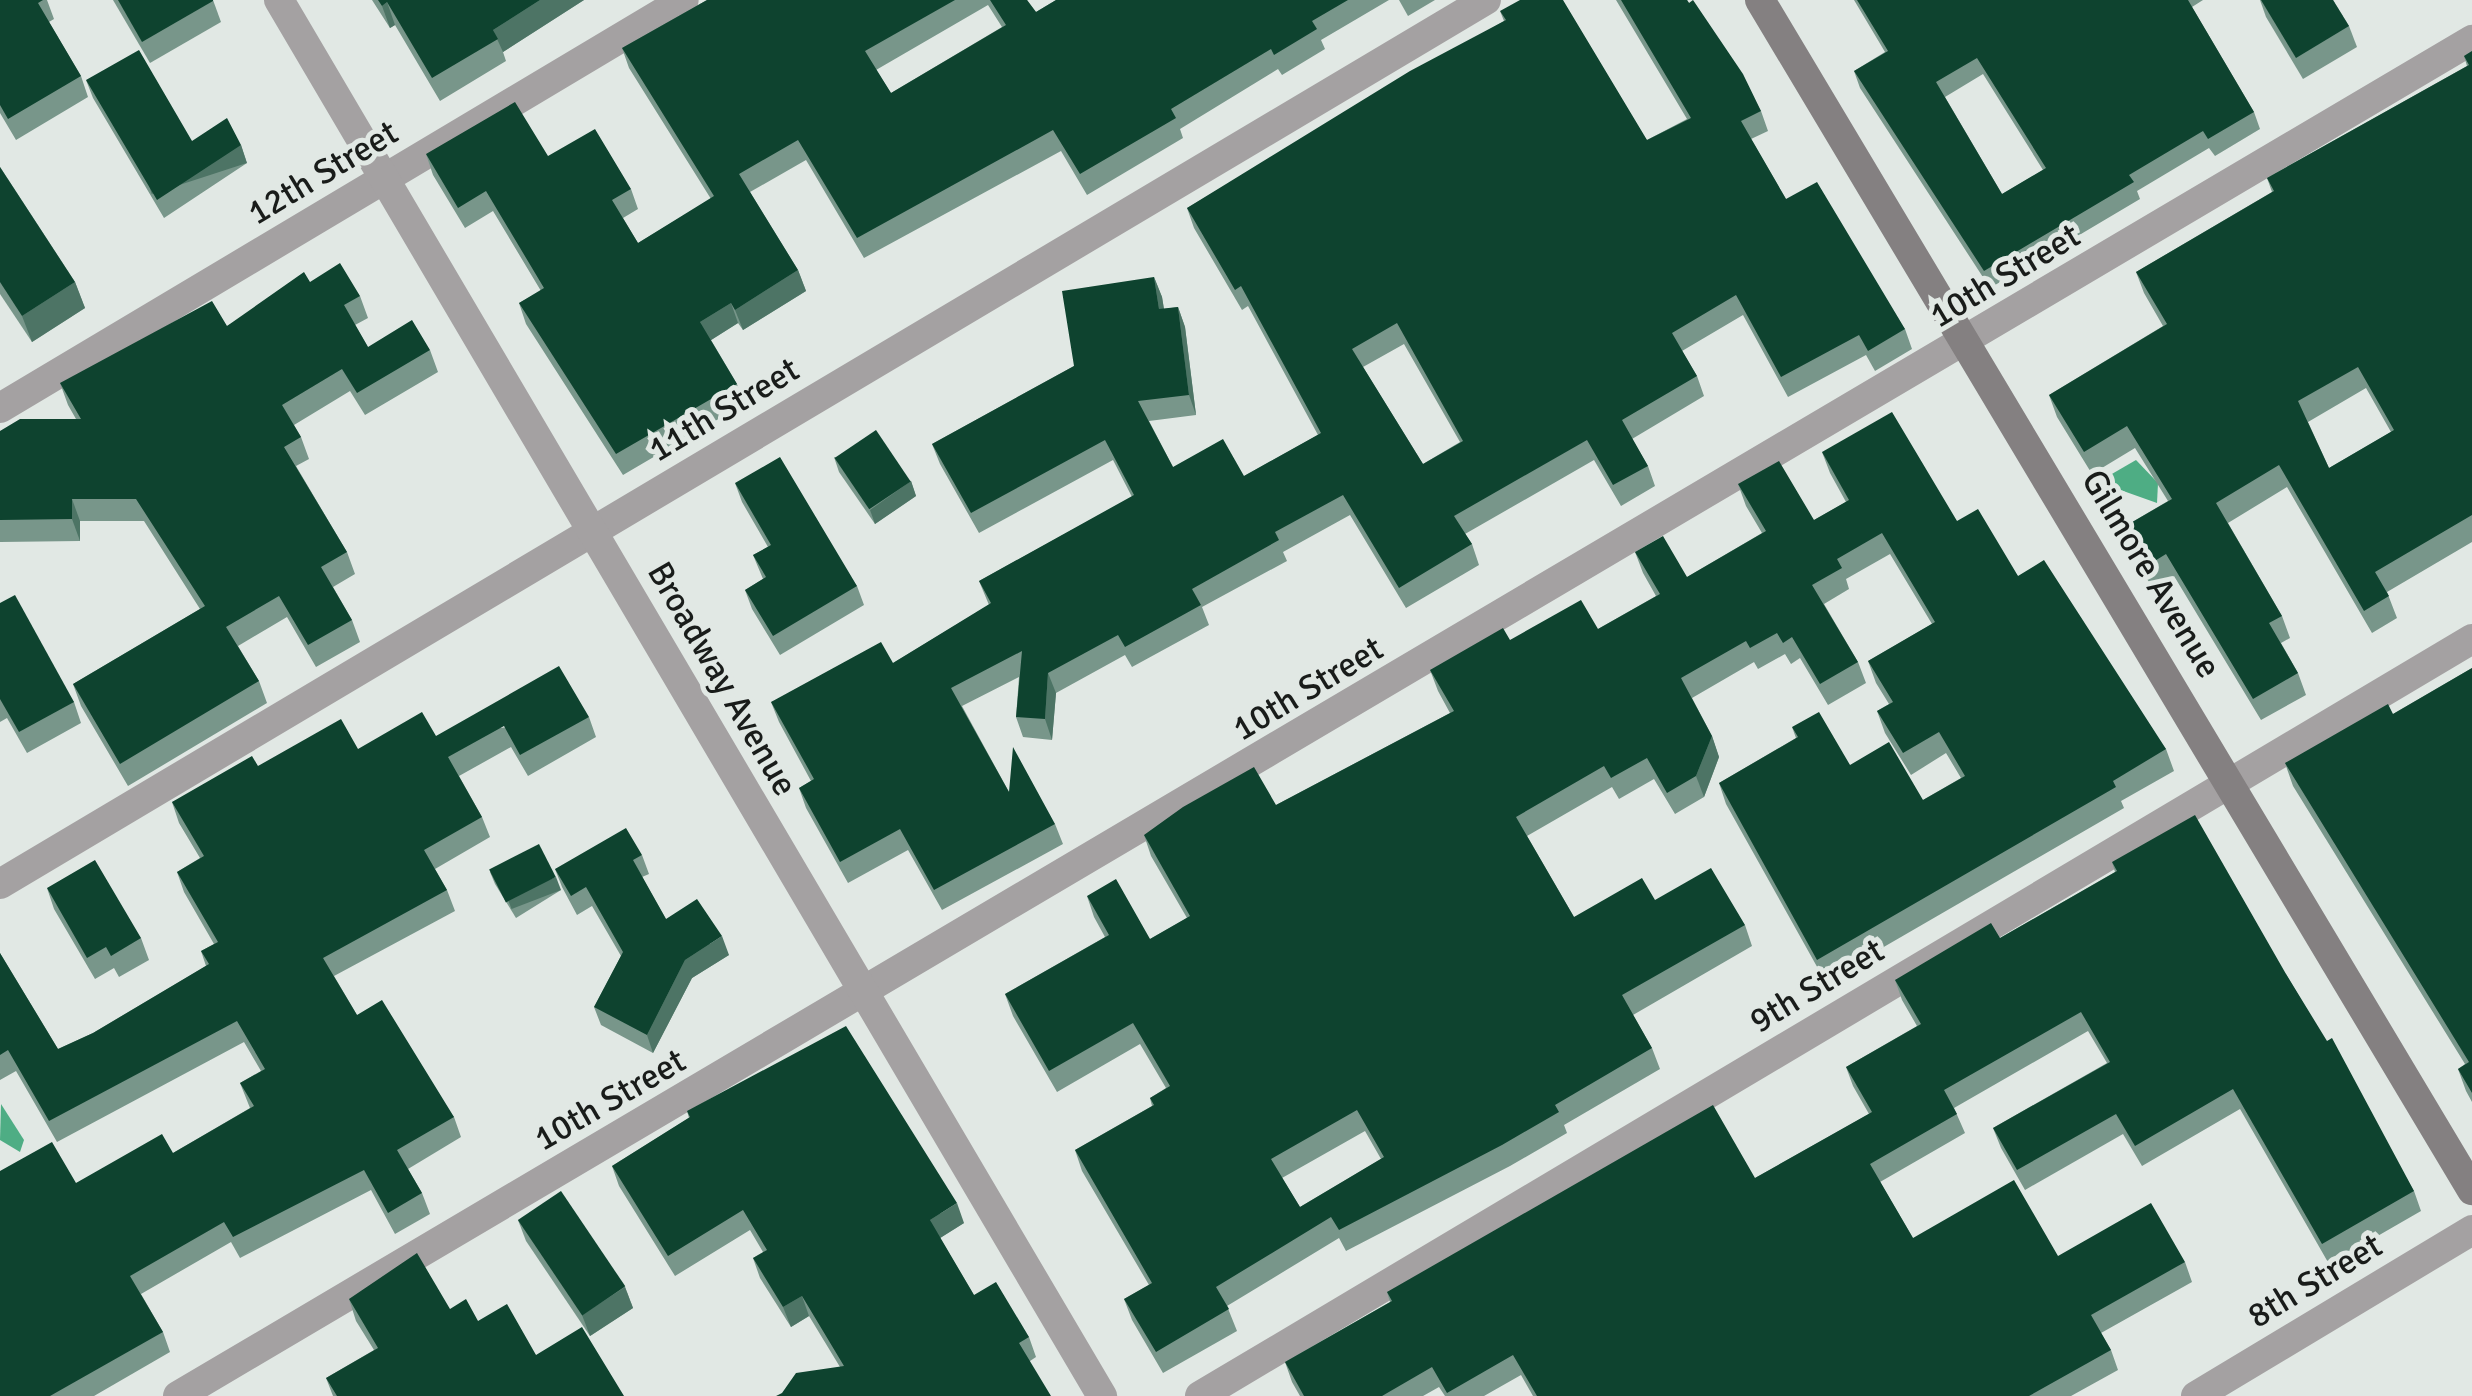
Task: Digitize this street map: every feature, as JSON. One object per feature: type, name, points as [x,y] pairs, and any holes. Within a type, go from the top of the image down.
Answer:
[{"type":"main road","name":"Gilmore Avenue","points":[[1760,0],[2232,782],[2472,1190]]},
{"type":"street","name":"Broadway Avenue","points":[[279,0],[1102,1396]]},
{"type":"street","name":"12th Street","points":[[0,408],[684,0]]},
{"type":"street","name":"11th Street","points":[[0,884],[1486,0]]},
{"type":"street","name":"10th Street","points":[[178,1396],[864,994],[2472,40]]},
{"type":"street","name":"9th Street","points":[[1200,1396],[2472,639]]},
{"type":"street","name":"8th Street","points":[[2196,1396],[2472,1230]]},
{"type":"shaded area","points":[[2136,460],[2158,483],[2157,503],[2098,482]]},
{"type":"shaded area","points":[[1,1104],[24,1140],[20,1152],[0,1140]]},
{"type":"building","points":[[0,0],[43,0],[38,3],[81,76],[8,119],[0,105]]},
{"type":"building","points":[[118,0],[213,0],[213,1],[142,42]]},
{"type":"building","points":[[378,0],[540,0],[493,30],[498,39],[432,78],[387,2],[382,6]]},
{"type":"building","points":[[707,0],[955,0],[865,51],[891,93],[1006,25],[990,0],[1027,0],[1036,12],[1056,0],[1348,0],[1312,21],[1317,29],[1274,55],[1271,49],[1171,109],[1176,118],[1080,174],[1053,130],[857,238],[798,140],[739,174],[798,270],[735,310],[731,303],[700,322],[737,384],[616,454],[519,303],[544,288],[486,191],[458,208],[426,154],[515,102],[548,156],[595,129],[631,189],[612,200],[638,243],[714,196],[622,48]]},
{"type":"building","points":[[1520,0],[1563,0],[1647,140],[1691,118],[1621,0],[1693,0],[1743,74],[1761,111],[1741,121],[1786,199],[1817,182],[1905,329],[1868,351],[1859,335],[1781,377],[1736,295],[1672,333],[1697,376],[1622,420],[1648,466],[1613,485],[1587,440],[1454,516],[1472,544],[1399,588],[1343,495],[1275,532],[1279,540],[1192,589],[1201,605],[1125,647],[1118,635],[1048,673],[1045,719],[1016,717],[1022,651],[951,688],[1009,792],[1013,747],[1055,824],[934,890],[900,829],[840,862],[799,788],[814,779],[771,702],[881,642],[893,663],[991,603],[979,581],[1134,495],[1105,440],[971,513],[932,444],[1074,366],[1062,291],[1154,277],[1159,309],[1178,307],[1189,395],[1138,401],[1173,467],[1223,439],[1244,476],[1321,433],[1241,286],[1235,290],[1187,208],[1410,71],[1506,20],[1500,11]],"holes":[[[1397,323],[1463,441],[1423,464],[1352,349]]]},
{"type":"building","points":[[1857,0],[2188,0],[2254,112],[2208,139],[2203,131],[2129,175],[2134,182],[1984,271],[1854,71],[1888,51]],"holes":[[[1977,58],[2046,168],[2002,194],[1936,82]]]},
{"type":"building","points":[[2261,0],[2333,0],[2349,26],[2296,58]]},
{"type":"building","points":[[139,50],[192,141],[227,118],[241,145],[157,200],[86,80]]},
{"type":"building","points":[[2472,51],[2472,515],[2375,572],[2389,596],[2364,611],[2279,465],[2216,503],[2282,616],[2269,623],[2298,673],[2253,699],[2166,554],[2145,567],[2122,528],[2172,499],[2127,426],[2084,452],[2049,395],[2167,324],[2136,272],[2274,191],[2267,178],[2469,65],[2464,56]],"holes":[[[2358,367],[2394,430],[2329,468],[2298,401]]]},
{"type":"building","points":[[0,167],[75,282],[22,316],[0,282]]},
{"type":"building","points":[[340,263],[360,296],[344,305],[368,347],[412,320],[430,350],[357,393],[342,369],[282,405],[301,437],[284,447],[347,552],[321,567],[352,620],[308,645],[279,596],[226,627],[259,681],[120,764],[73,684],[205,606],[136,499],[72,499],[72,519],[0,520],[0,431],[20,419],[81,419],[60,383],[212,301],[227,326],[304,272],[310,282]]},
{"type":"building","points":[[1892,412],[1957,521],[1978,509],[2018,576],[2044,560],[2166,749],[2113,781],[2116,787],[1817,960],[1719,783],[1798,737],[1792,727],[1819,712],[1850,765],[1889,742],[1923,800],[1965,776],[1939,732],[1903,753],[1877,711],[1893,702],[1868,661],[1935,622],[1882,533],[1837,559],[1842,568],[1812,585],[1858,662],[1820,684],[1792,637],[1783,643],[1777,633],[1750,648],[1746,641],[1681,678],[1712,736],[1696,776],[1667,793],[1647,758],[1611,778],[1604,766],[1516,817],[1574,917],[1642,878],[1655,900],[1711,868],[1745,925],[1622,995],[1652,1048],[1555,1105],[1559,1112],[1502,1145],[1339,1230],[1331,1217],[1216,1287],[1229,1309],[1156,1352],[1124,1299],[1152,1283],[1075,1150],[1154,1105],[1150,1098],[1170,1086],[1133,1023],[1049,1071],[1005,994],[1109,935],[1087,896],[1116,879],[1150,939],[1190,916],[1144,835],[1183,807],[1254,767],[1276,805],[1454,711],[1430,670],[1503,628],[1510,640],[1581,600],[1598,629],[1660,594],[1635,552],[1663,536],[1687,577],[1766,531],[1738,484],[1779,461],[1814,520],[1849,500],[1822,452]],"holes":[[[1357,1110],[1384,1157],[1300,1207],[1271,1159]]]},
{"type":"building","points":[[876,430],[911,481],[869,509],[835,458]]},
{"type":"building","points":[[780,457],[857,586],[773,636],[745,590],[766,577],[753,555],[771,545],[735,483]]},
{"type":"building","points":[[15,595],[74,702],[19,732],[0,699],[0,603]]},
{"type":"building","points":[[559,666],[589,717],[520,755],[504,726],[448,757],[482,817],[424,850],[447,890],[323,958],[357,1015],[382,1000],[454,1117],[397,1150],[422,1193],[388,1213],[364,1170],[233,1237],[224,1222],[130,1276],[163,1332],[50,1396],[0,1396],[0,1171],[52,1142],[76,1183],[162,1134],[173,1153],[254,1106],[240,1083],[265,1069],[237,1021],[49,1121],[8,1050],[0,1055],[0,953],[58,1049],[93,1033],[209,964],[201,951],[218,942],[177,872],[204,856],[172,802],[252,756],[258,766],[341,719],[358,749],[422,712],[436,736]]},
{"type":"building","points":[[2472,668],[2472,1093],[2458,1069],[2469,1062],[2285,763],[2388,704],[2393,714]]},
{"type":"building","points":[[2195,815],[2327,1041],[2332,1038],[2414,1191],[2322,1244],[2233,1089],[2135,1146],[2116,1114],[2017,1170],[1993,1128],[2110,1062],[2081,1012],[1944,1090],[1957,1114],[1870,1164],[1913,1238],[2014,1180],[2058,1256],[2151,1203],[2185,1262],[2091,1315],[2111,1350],[2029,1396],[1537,1396],[1513,1355],[1447,1393],[1432,1367],[1382,1396],[1304,1396],[1285,1362],[1392,1301],[1387,1292],[1713,1105],[1755,1178],[1872,1112],[1846,1067],[1921,1024],[1895,980],[1991,923],[2000,938],[2117,871],[2112,862]]},
{"type":"building","points":[[626,828],[642,855],[633,860],[666,919],[697,899],[722,936],[685,960],[647,1035],[594,1007],[623,952],[586,887],[571,896],[555,869]]},
{"type":"building","points":[[539,844],[556,877],[506,902],[489,869]]},
{"type":"building","points":[[95,860],[141,938],[111,956],[106,947],[87,958],[47,888]]},
{"type":"building","points":[[846,1026],[957,1203],[930,1220],[974,1295],[996,1282],[1029,1337],[1019,1343],[1051,1396],[776,1396],[796,1373],[844,1366],[802,1296],[783,1307],[753,1258],[767,1250],[743,1210],[668,1256],[612,1166],[690,1117],[687,1111]]},
{"type":"building","points":[[561,1191],[625,1286],[582,1315],[518,1220]]},
{"type":"building","points":[[417,1253],[450,1309],[466,1299],[478,1321],[507,1304],[536,1355],[582,1327],[624,1396],[337,1396],[326,1378],[378,1348],[349,1299]]}]
